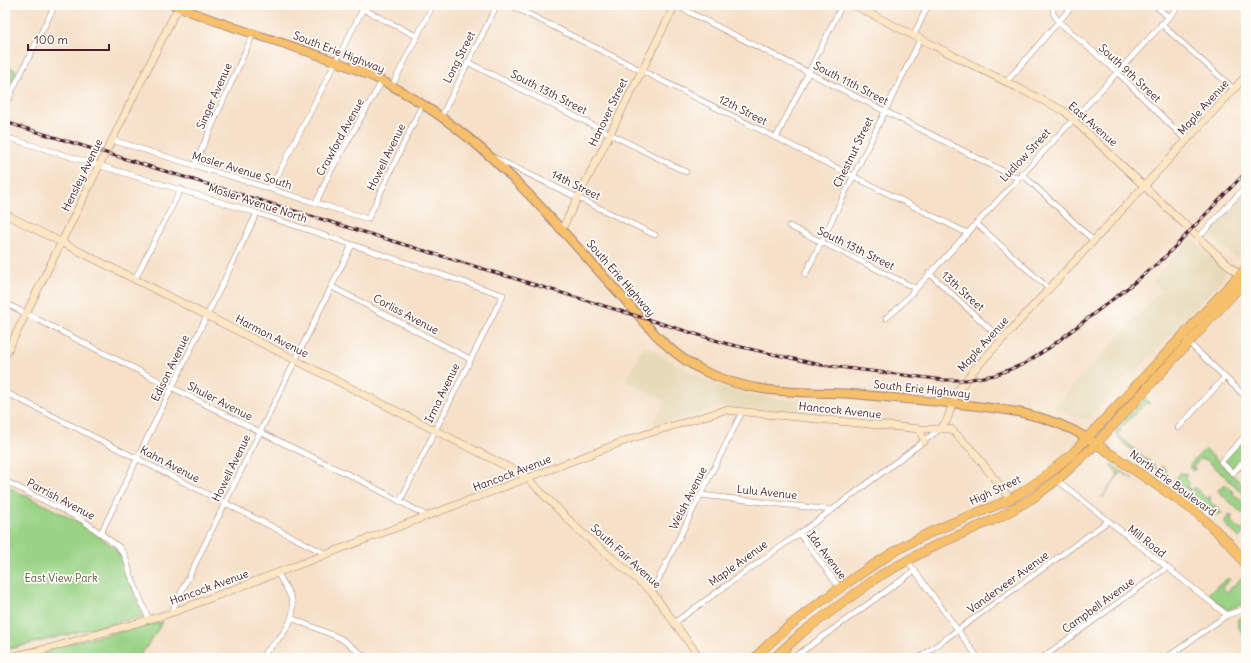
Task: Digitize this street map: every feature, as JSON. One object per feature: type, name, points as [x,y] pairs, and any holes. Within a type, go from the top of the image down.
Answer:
[{"type":"highway","name":"High Street","points":[[774,658],[804,631],[881,575],[934,546],[1000,517],[1033,498],[1057,480],[1096,444],[1190,344],[1243,279],[1246,268]]},
{"type":"highway","name":"High Street","points":[[755,658],[770,642],[794,621],[875,564],[920,537],[1010,499],[1049,473],[1087,438],[1186,332],[1243,279]]},
{"type":"highway","name":"South Erie Highway","points":[[1087,438],[1096,444]]},
{"type":"highway","name":"North Erie Boulevard","points":[[1096,444],[1196,512],[1230,544],[1246,565]]},
{"type":"main road","name":"South Erie Highway","points":[[178,6],[253,34],[336,62],[382,81],[441,117],[488,155],[530,194],[657,338],[680,358],[716,377],[744,386],[773,392],[850,394],[1034,414],[1062,424],[1087,438]]},
{"type":"street","points":[[10,98],[11,93],[55,5]]},
{"type":"street","points":[[355,5],[364,7],[416,36]]},
{"type":"street","points":[[392,86],[433,5]]},
{"type":"street","name":"Long Street","points":[[441,117],[467,62],[497,5]]},
{"type":"street","name":"12th Street","points":[[510,5],[852,177],[967,233]]},
{"type":"street","name":"Hanover Street","points":[[562,229],[579,198],[675,5]]},
{"type":"street","name":"South 11th Street","points":[[675,5],[885,111],[1019,176],[1094,241]]},
{"type":"street","points":[[776,138],[842,5]]},
{"type":"street","name":"East Avenue","points":[[854,5],[1064,111],[1243,279]]},
{"type":"street","name":"Chestnut Street","points":[[805,275],[885,111],[917,37],[928,5]]},
{"type":"street","points":[[1052,5],[1053,13],[1058,21]]},
{"type":"street","points":[[1007,82],[1073,5]]},
{"type":"street","points":[[1155,5],[1168,17]]},
{"type":"street","name":"Ludlow Street","points":[[886,318],[897,309],[928,273],[1180,5]]},
{"type":"street","name":"Hensley Avenue","points":[[5,356],[178,6]]},
{"type":"street","points":[[271,188],[364,7]]},
{"type":"street","name":"South 9th Street","points":[[1058,21],[1117,72],[1187,141]]},
{"type":"street","points":[[1161,24],[1234,89]]},
{"type":"street","name":"Singer Avenue","points":[[194,166],[253,34]]},
{"type":"street","name":"South 13th Street","points":[[467,62],[686,172]]},
{"type":"street","name":"Maple Avenue","points":[[674,623],[832,510],[940,429],[946,420],[956,393],[966,380],[1048,288],[1094,241],[1246,76]]},
{"type":"street","name":"Crawford Avenue","points":[[316,203],[329,174],[382,81]]},
{"type":"street","name":"Howell Avenue","points":[[368,219],[422,105]]},
{"type":"street","name":"Mosler Avenue North","points":[[5,137],[257,213],[352,246],[503,295]]},
{"type":"street","name":"Mosler Avenue South","points":[[112,140],[368,219]]},
{"type":"street","name":"14th Street","points":[[488,155],[548,182],[654,235]]},
{"type":"street","points":[[1199,237],[1246,186]]},
{"type":"street","points":[[135,279],[181,189]]},
{"type":"street","name":"Edison Avenue","points":[[101,533],[257,213]]},
{"type":"street","name":"Harmon Avenue","points":[[5,214],[62,241],[528,479]]},
{"type":"street","points":[[976,223],[1048,288]]},
{"type":"street","name":"South 13th Street","points":[[789,226],[915,288]]},
{"type":"street","name":"Howell Avenue","points":[[171,613],[352,246]]},
{"type":"street","name":"13th Street","points":[[928,273],[1002,340]]},
{"type":"street","name":"Corliss Avenue","points":[[332,287],[470,359]]},
{"type":"street","name":"Irma Avenue","points":[[400,501],[503,295]]},
{"type":"street","name":"Shuler Avenue","points":[[5,303],[400,501],[427,516]]},
{"type":"street","points":[[1186,332],[1190,344],[1224,378],[1246,397]]},
{"type":"street","points":[[1178,428],[1224,378]]},
{"type":"street","name":"Kahn Avenue","points":[[5,392],[326,554]]},
{"type":"street","name":"Hancock Avenue","points":[[5,658],[50,648],[171,613],[278,574],[326,554],[528,479],[633,438],[725,410],[920,429],[951,429],[960,437],[1010,499]]},
{"type":"street","name":"Welsh Avenue","points":[[652,592],[742,412]]},
{"type":"street","points":[[920,429],[924,442]]},
{"type":"street","points":[[1246,435],[1221,462],[1233,473],[1246,459]]},
{"type":"street","name":"South Fair Avenue","points":[[528,479],[581,532],[652,592],[700,658]]},
{"type":"street","name":"Mill Road","points":[[1057,480],[1107,522],[1227,615]]},
{"type":"street","name":"Parrish Avenue","points":[[5,481],[81,519],[119,547],[125,556],[148,620]]},
{"type":"street","name":"Lulu Avenue","points":[[701,495],[832,510]]},
{"type":"street","name":"Vanderveer Avenue","points":[[919,658],[1107,522]]},
{"type":"street","name":"Ida Avenue","points":[[799,533],[840,588]]},
{"type":"street","points":[[907,560],[978,658]]},
{"type":"street","name":"Campbell Avenue","points":[[1042,658],[1166,568]]},
{"type":"street","points":[[793,658],[914,570]]},
{"type":"street","points":[[260,658],[282,635],[291,618],[293,608],[290,594],[278,574]]},
{"type":"street","points":[[1166,658],[1227,615],[1246,610]]},
{"type":"street","points":[[291,618],[340,638],[367,658]]},
{"type":"shaded area","points":[[1246,192],[1246,251],[1236,258],[1210,235],[1210,232],[1218,221]]},
{"type":"shaded area","points":[[1192,238],[1225,270],[1224,277],[1133,375],[1128,374],[1094,414],[1083,420],[1056,409],[1054,406],[1162,290],[1152,281]]},
{"type":"shaded area","points":[[644,345],[692,373],[721,387],[773,399],[830,400],[829,416],[784,411],[722,407],[651,427],[665,401],[626,381]]},
{"type":"green space","points":[[5,65],[17,71],[10,86],[5,83]]},
{"type":"green space","points":[[1145,398],[1150,404],[1146,403],[1120,429],[1121,432],[1115,433],[1119,426]]},
{"type":"green space","points":[[1116,434],[1159,470],[1162,466],[1169,474],[1168,476],[1157,470],[1140,457]]},
{"type":"green space","points":[[1246,435],[1246,459],[1233,473],[1221,462]]},
{"type":"green space","points":[[1205,449],[1246,488],[1246,496],[1207,460],[1200,459],[1193,467],[1196,469],[1192,471],[1190,464]]},
{"type":"green space","points":[[1111,464],[1133,479],[1121,472],[1102,498],[1117,477],[1117,472],[1110,466]]},
{"type":"green space","points":[[1180,473],[1187,474],[1185,478],[1190,483],[1187,486],[1192,490],[1191,492],[1175,481]]},
{"type":"green space","points":[[1225,484],[1233,492],[1234,496],[1238,497],[1246,504],[1246,510],[1243,514],[1218,491],[1221,487],[1223,488]]},
{"type":"green space","name":"East View Park","points":[[5,485],[80,523],[115,548],[122,559],[143,616],[5,650]]},
{"type":"green space","points":[[1194,487],[1207,499],[1210,496],[1210,502],[1222,513],[1217,515],[1192,493]]},
{"type":"green space","points":[[1228,516],[1232,516],[1231,521],[1240,530],[1246,526],[1246,530],[1239,538],[1224,523]]},
{"type":"green space","points":[[1243,577],[1246,578],[1245,603],[1227,610],[1208,594],[1228,578],[1230,580],[1222,587],[1227,592]]},
{"type":"green space","points":[[1246,616],[1246,638],[1240,629],[1238,619]]},
{"type":"green space","points":[[163,622],[139,658],[5,658],[5,657]]},
{"type":"railway","points":[[5,122],[728,344],[821,365],[945,380],[966,380],[995,375],[1024,364],[1049,348],[1164,258],[1246,172]]}]
